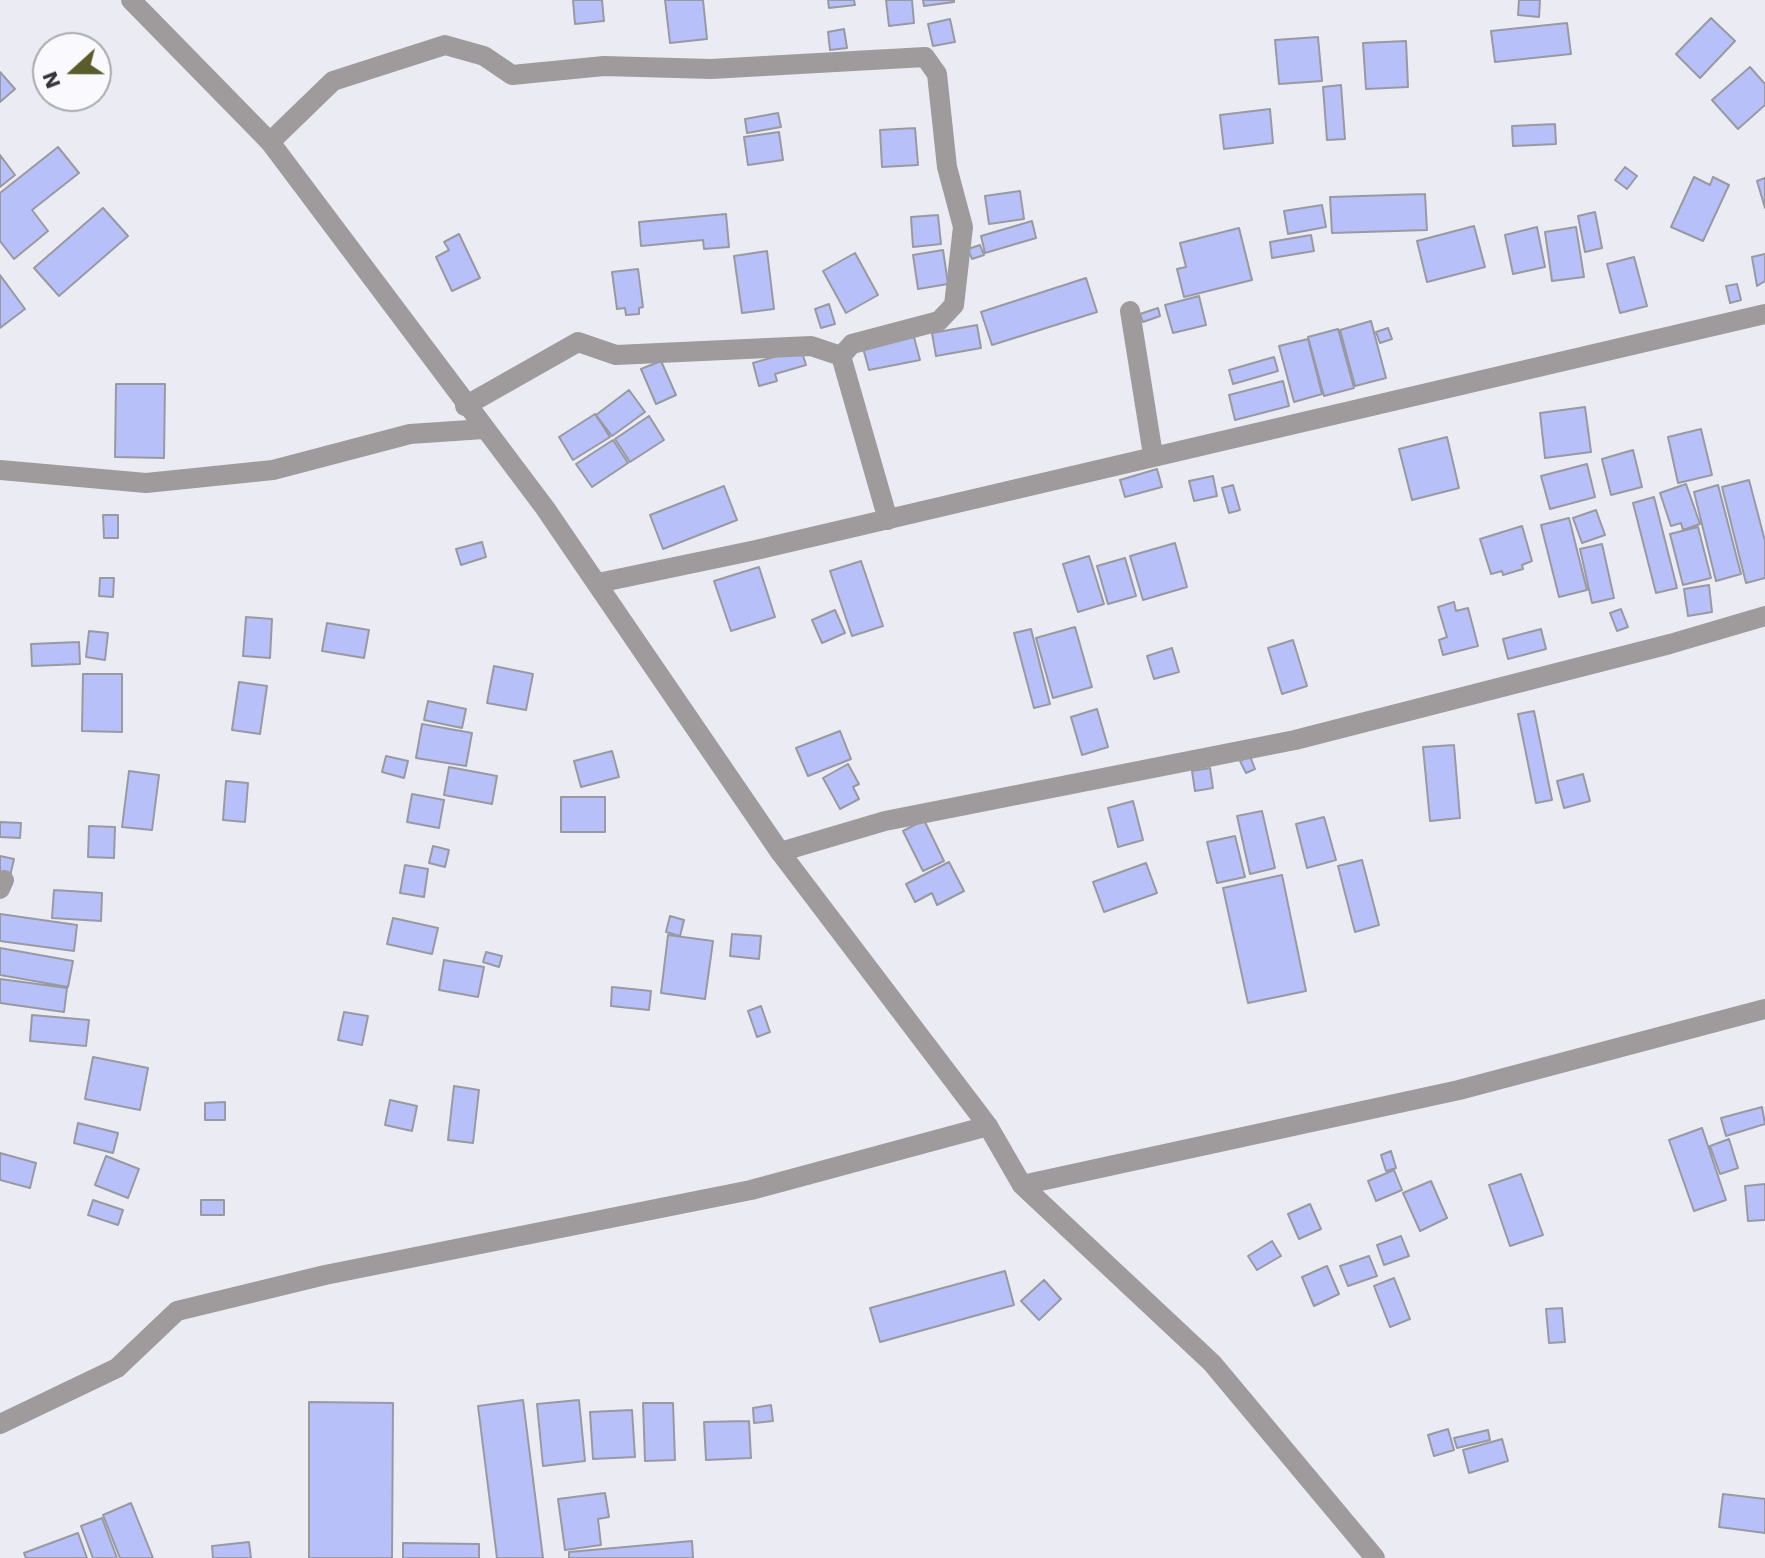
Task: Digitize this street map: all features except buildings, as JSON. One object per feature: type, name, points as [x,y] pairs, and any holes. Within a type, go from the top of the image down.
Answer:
[{"type":"street","points":[[131,0],[270,142],[598,583],[780,852],[988,1126],[1022,1185],[1212,1363],[1375,1558]]},
{"type":"street","points":[[270,142],[333,81],[445,45],[484,56],[512,75],[604,66],[711,69],[925,57],[937,74],[947,167],[963,227],[954,305],[939,321],[852,344],[841,356]]},
{"type":"street","points":[[1130,311],[1153,455]]},
{"type":"street","points":[[598,583],[888,520],[1153,455],[1765,314]]},
{"type":"street","points":[[465,406],[578,342],[616,355],[811,346],[841,356]]},
{"type":"street","points":[[841,356],[888,520]]},
{"type":"street","points":[[0,470],[146,483],[273,470],[410,434],[484,429]]},
{"type":"street","points":[[780,852],[885,821],[1295,740],[1670,644],[1765,616]]},
{"type":"street","points":[[1022,1185],[1459,1090],[1765,1009]]},
{"type":"street","points":[[0,1424],[117,1368],[177,1311],[325,1275],[751,1190],[988,1126]]}]
